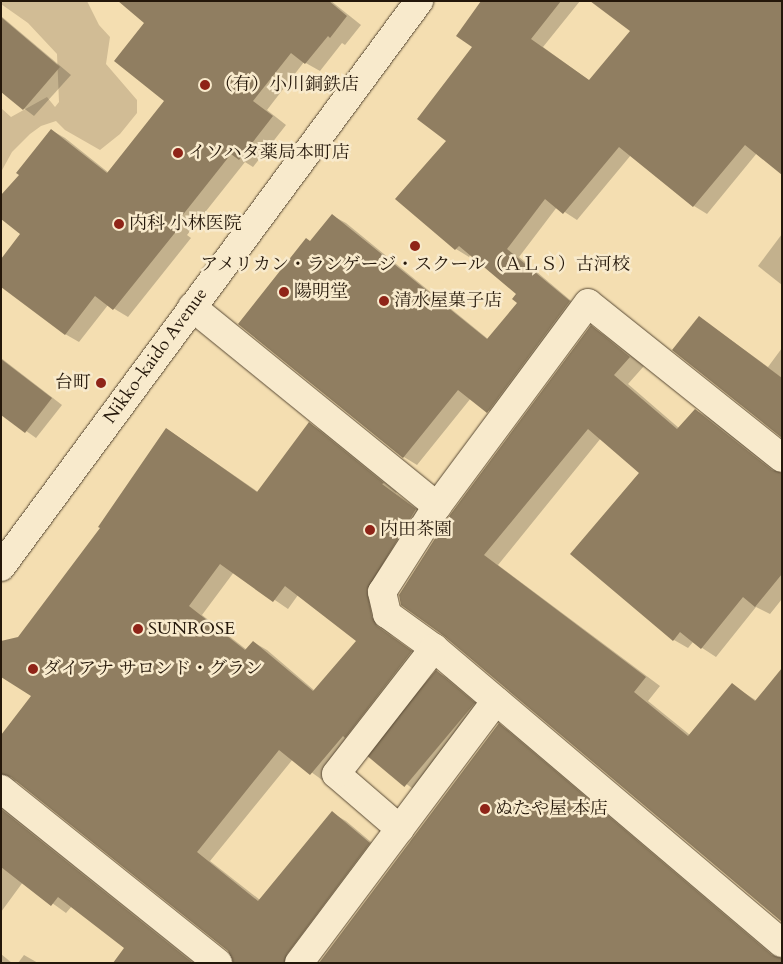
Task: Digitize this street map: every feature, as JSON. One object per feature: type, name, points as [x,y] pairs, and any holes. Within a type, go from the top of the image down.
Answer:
[{"type":"street","name":"Nikko-kaido Avenue","points":[[1,568],[419,1]]},
{"type":"street","points":[[782,458],[588,303],[437,506],[382,592],[387,614],[434,648],[782,943]]},
{"type":"street","points":[[192,307],[437,506]]},
{"type":"street","points":[[400,829],[336,774],[434,648]]},
{"type":"street","points":[[299,963],[496,702]]},
{"type":"street","points":[[1,789],[218,963]]},
{"type":"shaded area","points":[[1,1],[87,1],[99,25],[110,37],[106,64],[137,100],[137,113],[120,134],[100,150],[65,130],[56,121],[41,126],[30,134],[12,152],[1,172],[1,108],[11,117],[47,97],[55,107],[59,102],[57,54],[28,23],[1,4]]},
{"type":"building","points":[[118,1],[329,1],[347,16],[330,38],[328,36],[305,64],[291,53],[253,101],[273,116],[239,160],[231,154],[174,226],[178,229],[113,310],[95,296],[65,335],[1,287],[1,259],[20,234],[1,219],[1,195],[19,175],[16,173],[51,129],[107,173],[164,101],[114,61],[144,23]]},
{"type":"building","points":[[481,1],[561,1],[531,39],[589,80],[630,31],[590,1],[782,1],[782,175],[745,145],[693,207],[619,147],[563,214],[545,199],[507,249],[570,301],[487,413],[458,390],[403,458],[238,324],[306,238],[310,241],[332,214],[487,339],[517,303],[512,299],[516,294],[459,246],[455,250],[395,199],[446,141],[417,119],[472,47],[456,36]]},
{"type":"building","points":[[1,17],[60,67],[23,110],[1,92]]},
{"type":"building","points":[[699,316],[782,378],[782,438],[672,350]]},
{"type":"building","points":[[591,325],[630,357],[614,375],[677,429],[695,409],[772,470],[782,473],[782,574],[755,607],[743,597],[701,649],[680,632],[673,641],[570,554],[639,473],[588,429],[484,555],[646,677],[634,692],[688,736],[732,683],[755,701],[782,668],[782,922],[444,636],[401,605],[399,595],[450,515]]},
{"type":"building","points":[[1,359],[52,398],[25,433],[1,415]]},
{"type":"building","points":[[309,422],[384,483],[382,484],[416,509],[367,590],[372,617],[377,626],[412,651],[345,738],[343,736],[310,775],[279,750],[197,852],[258,901],[332,811],[370,843],[287,954],[284,963],[233,963],[228,951],[11,777],[1,774],[1,735],[31,696],[1,677],[1,641],[18,637],[100,528],[98,527],[166,428],[257,492]],"holes":[[[220,564],[273,602],[285,586],[356,641],[313,691],[253,641],[245,650],[189,606]]]},
{"type":"building","points":[[436,670],[475,703],[404,787],[365,754]]},
{"type":"building","points":[[499,723],[772,955],[782,958],[782,963],[319,963]]},
{"type":"building","points":[[1,809],[193,963],[113,963],[124,948],[58,897],[51,906],[1,867]]},
{"type":"place","name":"（有）小川銅鉄店","points":[[205,85]]},
{"type":"place","name":"イソハタ薬局本町店","points":[[178,153]]},
{"type":"place","name":"内科 小林医院","points":[[119,224]]},
{"type":"place","name":"アメリカン・ランゲージ・スクール（ＡＬＳ）古河校","points":[[415,246]]},
{"type":"place","name":"陽明堂","points":[[284,292]]},
{"type":"place","name":"清水屋菓子店","points":[[384,301]]},
{"type":"place","name":"台町","points":[[101,383]]},
{"type":"place","name":"内田茶園","points":[[370,530]]},
{"type":"place","name":"SUNROSE","points":[[138,629]]},
{"type":"place","name":"ダイアナ サロンド・グラン","points":[[33,669]]},
{"type":"place","name":"ぬたや屋 本店","points":[[485,809]]}]
